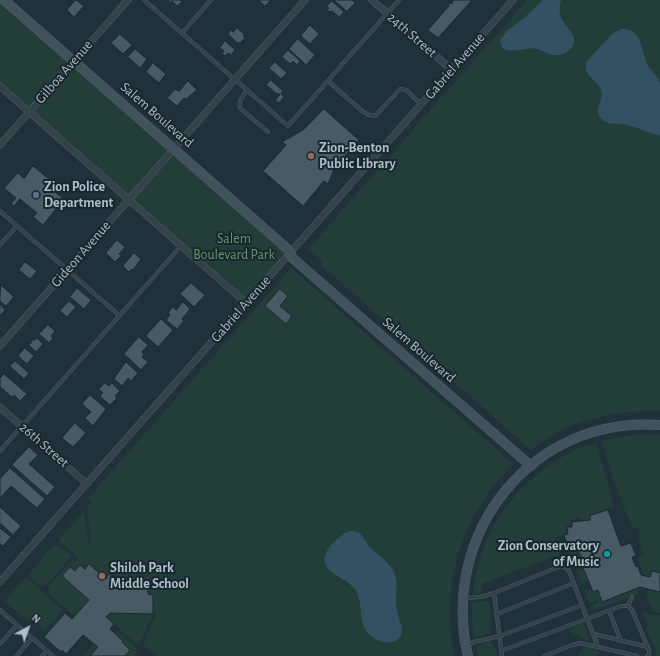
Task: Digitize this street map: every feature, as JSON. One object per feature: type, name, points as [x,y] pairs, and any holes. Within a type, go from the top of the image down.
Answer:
[{"type":"street","name":"Salem Boulevard","points":[[4,0],[174,148],[290,253],[531,466]]},
{"type":"street","name":"Gilboa Avenue","points":[[0,145],[128,0]]},
{"type":"street","name":"Gideon Avenue","points":[[0,346],[305,0]]},
{"type":"street","name":"24th Street","points":[[372,0],[452,70]]},
{"type":"street","name":"Gabriel Avenue","points":[[0,582],[514,0]]},
{"type":"street","points":[[0,86],[246,303]]},
{"type":"street","name":"26th Street","points":[[0,407],[87,484]]},
{"type":"street","points":[[467,652],[462,622],[462,597],[467,567],[481,528],[503,493],[531,466],[561,446],[594,432],[630,426],[660,425]]},
{"type":"lane","points":[[144,0],[288,126],[399,0]]},
{"type":"lane","points":[[182,33],[211,0]]},
{"type":"lane","points":[[328,81],[362,111],[369,115],[375,116],[400,89],[406,90],[422,104]]},
{"type":"lane","points":[[248,90],[240,100],[240,108],[268,132]]},
{"type":"lane","points":[[0,211],[120,316]]},
{"type":"lane","points":[[0,245],[17,226]]},
{"type":"lane","points":[[0,451],[181,246]]},
{"type":"lane","points":[[462,597],[480,597],[494,593],[561,566],[567,569],[574,583],[598,646]]},
{"type":"lane","points":[[497,614],[574,583]]},
{"type":"lane","points":[[494,593],[502,656]]},
{"type":"lane","points":[[628,606],[632,597]]},
{"type":"lane","points":[[467,652],[474,642],[500,636],[582,605]]},
{"type":"lane","points":[[502,650],[621,606],[628,606],[632,610],[650,652],[647,656]]},
{"type":"lane","points":[[609,611],[621,641]]},
{"type":"lane","points":[[1,613],[52,656]]},
{"type":"lane","points":[[0,644],[17,625]]},
{"type":"lane","points":[[594,634],[648,647]]},
{"type":"lane","points":[[16,656],[32,638]]},
{"type":"lane","points":[[544,656],[576,644],[598,646],[637,656]]},
{"type":"lane","points":[[42,656],[47,651]]},
{"type":"green space","name":"Salem Boulevard Park","points":[[0,0],[291,252],[246,303],[0,86]]},
{"type":"green space","points":[[527,0],[660,0],[660,411],[626,412],[592,419],[560,431],[531,450],[322,266],[322,261],[308,249]]},
{"type":"green space","points":[[291,268],[513,464],[495,484],[480,506],[468,529],[459,552],[453,577],[450,603],[454,656],[157,656],[143,645],[156,614],[153,614],[153,595],[148,594],[148,587],[126,587],[128,582],[108,574],[106,579],[89,564],[89,600],[75,616],[48,593],[49,586],[73,559],[75,561],[78,558],[60,542],[60,538],[84,511],[89,546],[91,543],[87,508],[92,502],[88,498]]},
{"type":"green space","points":[[632,435],[660,435],[660,573],[650,577],[644,576],[637,558],[644,555],[639,540],[639,529],[633,528],[628,517],[608,463],[602,441]]},
{"type":"green space","points":[[596,442],[614,506],[613,508],[590,516],[590,520],[581,521],[580,517],[571,520],[571,525],[566,526],[563,535],[554,539],[562,559],[556,556],[482,584],[482,591],[478,594],[473,594],[480,558],[492,529],[502,512],[528,482],[544,469],[560,458]]},
{"type":"green space","points":[[54,545],[58,545],[72,556],[47,585],[41,586],[30,577],[29,573]]},
{"type":"green space","points":[[576,549],[582,557],[573,562],[569,551]]},
{"type":"green space","points":[[584,569],[588,581],[581,584],[577,571]]},
{"type":"green space","points":[[24,579],[28,579],[63,610],[45,630],[35,621],[29,622],[4,601]]},
{"type":"green space","points":[[591,588],[593,592],[598,590],[602,602],[639,588],[638,594],[595,610],[590,606],[598,603],[597,600],[589,603],[584,591]]},
{"type":"green space","points":[[648,589],[660,592],[660,613],[653,611],[646,597]]},
{"type":"green space","points":[[487,601],[490,604],[491,633],[474,638],[472,603]]},
{"type":"green space","points":[[641,612],[660,616],[660,656],[656,656],[655,649],[646,628],[648,627]]},
{"type":"green space","points":[[110,613],[153,614],[139,646],[106,617]]},
{"type":"green space","points":[[581,624],[584,625],[589,639],[588,641],[569,631],[570,629]]},
{"type":"green space","points":[[117,631],[138,649],[135,656],[125,656],[130,650],[122,642],[123,640],[115,633]]},
{"type":"green space","points":[[492,642],[494,645],[497,656],[478,656],[476,646]]},
{"type":"green space","points":[[93,644],[98,647],[90,656],[82,656]]},
{"type":"green space","points":[[584,647],[599,651],[598,656],[578,656]]},
{"type":"water","points":[[543,0],[561,0],[560,15],[562,21],[573,36],[574,40],[572,48],[561,55],[551,55],[534,48],[511,51],[502,48],[500,40],[507,31],[524,18]]},
{"type":"water","points":[[621,29],[628,29],[634,32],[637,36],[648,66],[657,76],[660,83],[660,136],[627,125],[608,123],[600,117],[598,110],[602,92],[587,71],[586,64],[612,34]]},
{"type":"water","points":[[352,531],[361,534],[372,549],[391,566],[393,570],[397,585],[396,606],[402,629],[400,637],[397,640],[388,642],[381,641],[370,635],[363,624],[359,597],[356,591],[346,581],[332,572],[324,561],[326,553],[332,544],[344,534]]},
{"type":"building","points":[[76,0],[84,6],[74,17],[67,10]]},
{"type":"building","points":[[168,0],[180,0],[182,2],[177,6],[172,1],[171,3]]},
{"type":"building","points":[[259,0],[271,0],[265,6]]},
{"type":"building","points":[[334,0],[352,0],[355,3],[347,11]]},
{"type":"building","points":[[454,0],[472,0],[438,38],[428,30],[449,6],[448,5]]},
{"type":"building","points":[[332,1],[344,12],[339,17],[332,11],[330,12],[327,10],[329,8],[327,6]]},
{"type":"building","points":[[310,25],[319,34],[310,44],[301,36]]},
{"type":"building","points":[[237,28],[245,35],[243,36],[245,38],[240,43],[237,43],[228,34],[231,30],[233,32]]},
{"type":"building","points":[[120,34],[132,45],[123,54],[111,43]]},
{"type":"building","points":[[298,39],[315,55],[306,65],[289,49]]},
{"type":"building","points":[[225,41],[235,50],[231,55],[228,53],[225,56],[222,53],[224,51],[220,48]]},
{"type":"building","points":[[135,49],[147,59],[140,68],[128,57]]},
{"type":"building","points":[[288,50],[300,61],[297,65],[293,61],[290,64],[282,57]]},
{"type":"building","points":[[275,62],[287,73],[281,79],[269,68]]},
{"type":"building","points":[[153,63],[166,74],[159,83],[146,72]]},
{"type":"building","points":[[271,80],[283,91],[281,94],[284,97],[279,103],[275,100],[280,95],[266,85]]},
{"type":"building","points":[[188,81],[197,90],[186,99],[184,98],[177,106],[167,98],[175,89],[179,91]]},
{"type":"building","name":"Zion-Benton Public Library","points":[[324,109],[359,140],[335,167],[328,184],[324,181],[303,206],[263,171],[286,145],[282,142],[303,130]]},
{"type":"building","name":"Zion Police Department","points":[[33,166],[60,188],[56,193],[64,199],[43,225],[33,217],[37,213],[20,199],[14,206],[11,204],[16,198],[4,188],[18,173],[24,178]]},
{"type":"building","points":[[117,240],[125,247],[119,254],[121,256],[115,262],[106,253]]},
{"type":"building","points":[[134,253],[141,259],[133,270],[132,269],[129,272],[123,266]]},
{"type":"building","points":[[25,262],[37,271],[30,279],[19,270]]},
{"type":"building","points":[[191,283],[205,295],[194,307],[180,294]]},
{"type":"building","points":[[1,285],[14,297],[6,306],[0,301]]},
{"type":"building","points":[[77,288],[91,300],[84,309],[70,297]]},
{"type":"building","points":[[280,289],[288,296],[280,306],[292,316],[286,324],[265,306]]},
{"type":"building","points":[[69,301],[76,307],[67,317],[60,311]]},
{"type":"building","points":[[183,302],[190,309],[182,319],[184,321],[177,329],[166,320],[170,315],[168,313],[173,307],[176,310]]},
{"type":"building","points":[[0,304],[5,310],[0,316]]},
{"type":"building","points":[[161,319],[173,330],[158,347],[146,336]]},
{"type":"building","points":[[48,325],[55,331],[51,336],[53,338],[49,343],[39,334]]},
{"type":"building","points":[[139,337],[148,345],[142,352],[144,355],[142,357],[148,362],[141,370],[124,354]]},
{"type":"building","points":[[37,338],[43,344],[36,352],[29,345],[34,339],[35,340]]},
{"type":"building","points":[[25,348],[34,356],[27,364],[18,356]]},
{"type":"building","points":[[15,361],[29,373],[24,379],[10,366]]},
{"type":"building","points":[[126,362],[138,373],[131,381],[128,378],[122,386],[114,379]]},
{"type":"building","points":[[4,374],[27,394],[20,401],[14,395],[12,397],[0,387],[0,378]]},
{"type":"building","points":[[105,383],[109,386],[112,383],[120,391],[115,396],[117,398],[110,405],[100,396],[103,393],[99,389]]},
{"type":"building","points":[[90,395],[106,409],[93,426],[85,418],[91,412],[82,404]]},
{"type":"building","points":[[75,423],[86,433],[73,447],[62,438]]},
{"type":"building","points":[[29,447],[38,455],[29,464],[55,487],[47,496],[12,465]]},
{"type":"building","points":[[10,468],[45,499],[37,508],[11,486],[0,498],[0,479]]},
{"type":"building","points":[[0,507],[21,526],[13,535],[0,523]]},
{"type":"building","name":"Zion Conservatory of Music","points":[[608,510],[621,546],[631,543],[636,556],[632,557],[636,567],[638,566],[641,575],[650,577],[652,571],[660,573],[660,592],[640,587],[602,602],[598,590],[593,592],[579,558],[582,557],[576,549],[570,551],[564,535],[568,534],[567,527],[572,527],[572,522],[590,520],[590,516]]},
{"type":"building","points":[[0,528],[11,537],[3,546],[0,544]]},
{"type":"building","points":[[89,564],[106,579],[108,574],[128,582],[126,587],[148,587],[148,594],[153,595],[153,614],[110,613],[106,617],[114,624],[110,629],[130,650],[125,656],[90,656],[98,647],[83,635],[66,654],[62,650],[61,652],[44,637],[65,613],[72,619],[89,600],[62,576],[70,567],[75,571],[80,565],[85,569]]},
{"type":"place","name":"Zion-Benton Public Library","points":[[311,156]]},
{"type":"place","name":"Zion Police Department","points":[[36,195]]},
{"type":"place","name":"Zion Conservatory of Music","points":[[607,554]]},
{"type":"place","name":"Shiloh Park Middle School","points":[[102,576]]}]
